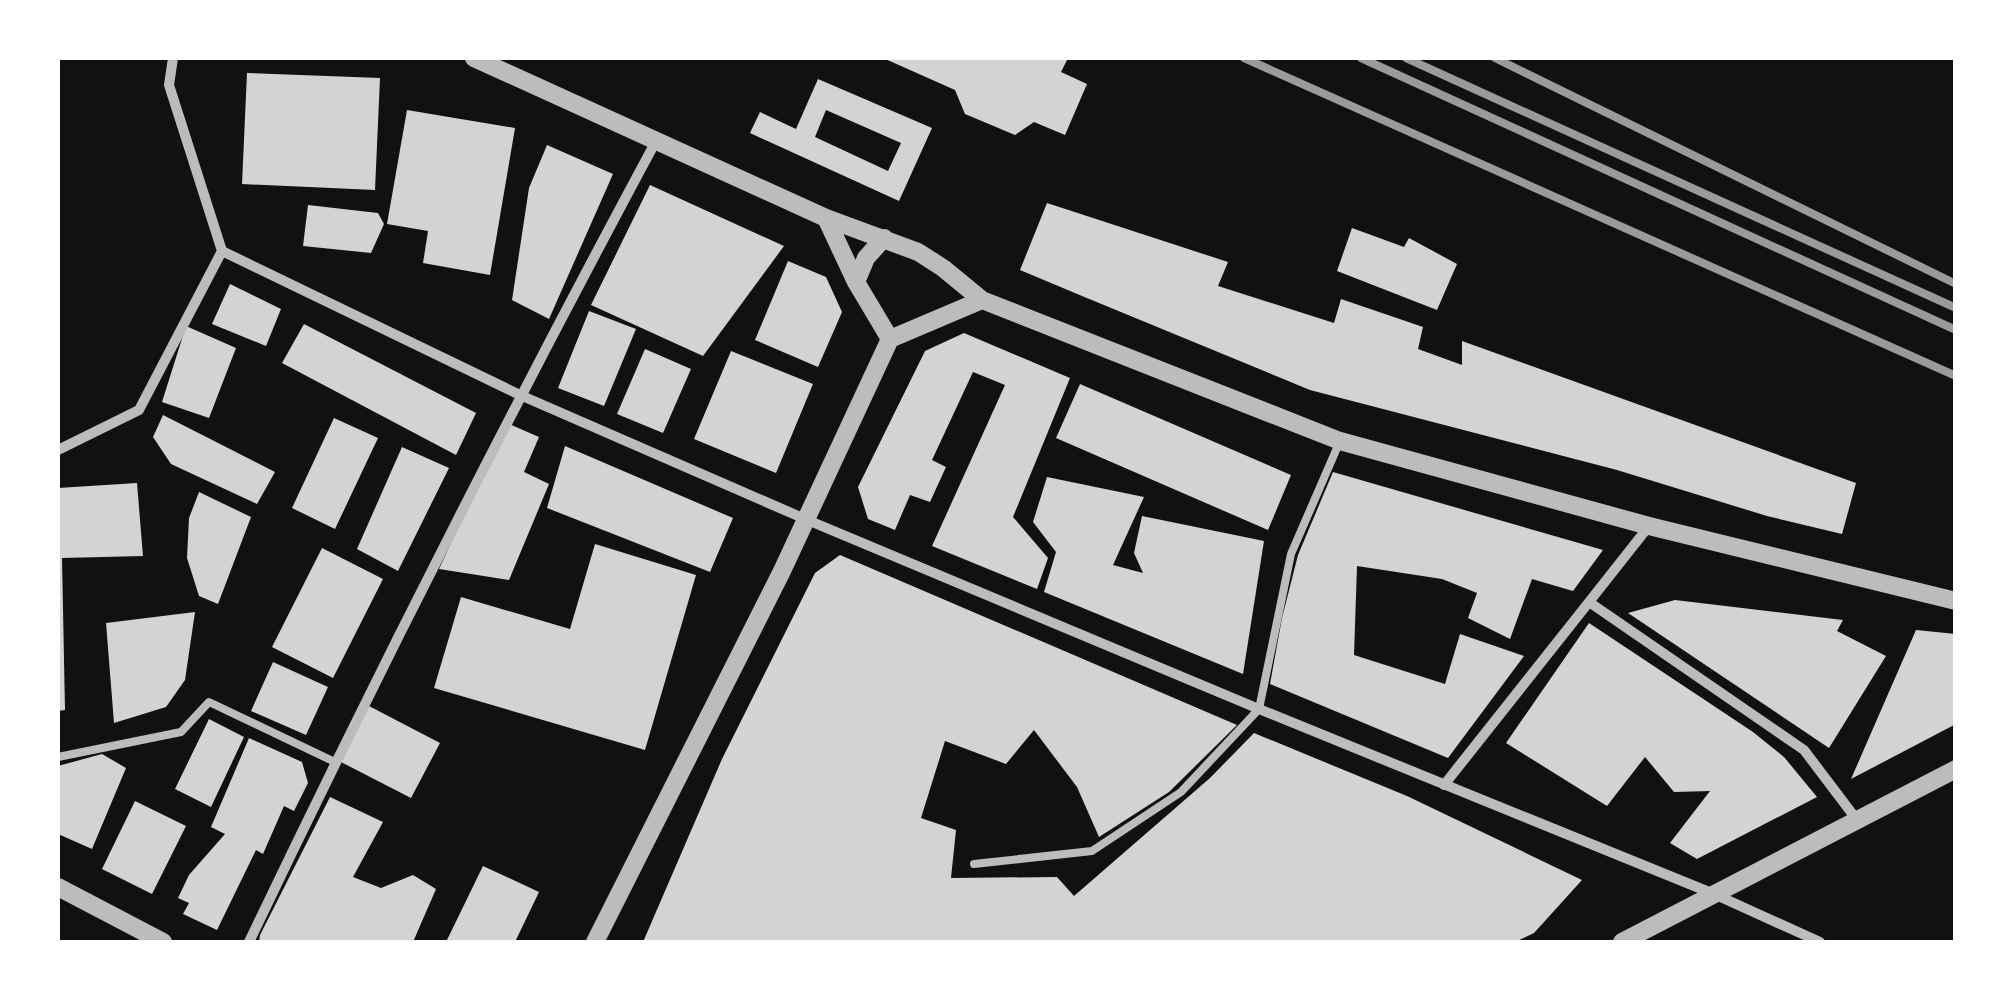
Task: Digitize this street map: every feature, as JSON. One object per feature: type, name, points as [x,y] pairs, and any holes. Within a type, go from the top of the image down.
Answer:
[{"type":"street","points":[[58,450],[139,410],[222,250],[169,85],[173,58]]},
{"type":"street","points":[[474,58],[826,218],[918,252],[982,300],[1340,442],[1649,526],[1956,602]]},
{"type":"street","points":[[249,942],[520,395],[656,141]]},
{"type":"street","points":[[826,218],[856,282],[890,339]]},
{"type":"street","points":[[856,282],[866,258],[884,238]]},
{"type":"street","points":[[222,250],[520,395],[805,519],[1259,710],[1714,894],[1820,942]]},
{"type":"street","points":[[595,942],[890,339],[982,300]]},
{"type":"street","points":[[1444,785],[1649,526]]},
{"type":"street","points":[[1589,602],[1804,750],[1857,820]]},
{"type":"street","points":[[1622,942],[1956,769]]},
{"type":"street","points":[[58,887],[163,942]]},
{"type":"lane","points":[[974,864],[1092,851],[1182,792],[1259,710],[1290,554],[1340,442]]},
{"type":"lane","points":[[58,757],[181,732],[208,702],[335,762]]},
{"type":"building","points":[[883,58],[1068,58],[1061,72],[1087,84],[1065,135],[1034,122],[1015,135],[965,114],[955,90]]},
{"type":"building","points":[[247,73],[380,78],[375,190],[242,184]]},
{"type":"building","points":[[818,79],[932,128],[899,201],[750,133],[760,112],[796,129]],"holes":[[[826,110],[901,143],[888,171],[815,137]]]},
{"type":"building","points":[[407,110],[515,128],[490,275],[423,263],[428,231],[387,224]]},
{"type":"building","points":[[547,145],[613,174],[549,319],[512,300],[529,188]]},
{"type":"building","points":[[650,185],[784,246],[703,356],[591,305]]},
{"type":"building","points":[[1047,203],[1228,262],[1218,286],[1334,323],[1341,299],[1423,327],[1418,349],[1462,365],[1462,341],[1856,483],[1842,534],[1310,390],[1082,296],[1020,270]]},
{"type":"building","points":[[308,205],[378,213],[384,224],[371,253],[303,246]]},
{"type":"building","points":[[1352,228],[1404,247],[1409,238],[1457,264],[1437,310],[1337,271]]},
{"type":"building","points":[[788,261],[826,277],[842,312],[818,367],[755,340]]},
{"type":"building","points":[[230,284],[281,309],[266,346],[212,324]]},
{"type":"building","points":[[589,311],[636,329],[604,406],[558,388]]},
{"type":"building","points":[[304,324],[476,413],[456,455],[282,363]]},
{"type":"building","points":[[186,326],[236,348],[209,418],[162,402]]},
{"type":"building","points":[[964,333],[1070,378],[1013,517],[1048,558],[1037,589],[932,546],[1005,385],[973,372],[932,460],[946,467],[930,502],[910,495],[895,530],[868,519],[858,487],[925,351]]},
{"type":"building","points":[[645,349],[691,369],[663,433],[617,414]]},
{"type":"building","points":[[731,351],[813,384],[776,473],[694,439]]},
{"type":"building","points":[[1080,384],[1291,475],[1268,530],[1056,438]]},
{"type":"building","points":[[163,415],[275,472],[257,504],[171,464],[153,437]]},
{"type":"building","points":[[334,418],[378,438],[335,529],[292,508]]},
{"type":"building","points":[[507,423],[539,437],[524,472],[549,484],[509,580],[439,569]]},
{"type":"building","points":[[565,446],[733,518],[710,572],[547,508]]},
{"type":"building","points":[[402,447],[449,468],[398,571],[357,549]]},
{"type":"building","points":[[1333,472],[1603,550],[1573,591],[1532,579],[1510,639],[1468,618],[1477,593],[1442,579],[1357,566],[1354,655],[1445,684],[1460,634],[1524,656],[1448,758],[1270,684],[1298,555]]},
{"type":"building","points":[[1047,477],[1144,497],[1113,565],[1143,573],[1134,553],[1142,516],[1264,541],[1243,674],[1044,592],[1056,552],[1033,522]]},
{"type":"building","points":[[137,483],[143,556],[62,558],[65,710],[58,711],[58,488]]},
{"type":"building","points":[[199,492],[251,517],[218,604],[199,596],[187,558],[189,518]]},
{"type":"building","points":[[595,544],[696,575],[645,750],[434,688],[461,597],[570,629]]},
{"type":"building","points":[[322,548],[383,579],[333,678],[272,647]]},
{"type":"building","points":[[840,555],[1237,725],[1169,792],[1099,837],[1077,787],[1034,730],[1006,764],[945,741],[921,818],[956,830],[951,878],[1057,877],[1074,896],[1210,778],[1254,733],[1407,796],[1582,880],[1534,933],[1515,942],[643,942],[722,759],[815,573]]},
{"type":"building","points":[[1675,600],[1843,620],[1837,631],[1886,656],[1829,748],[1628,613]]},
{"type":"building","points":[[195,612],[185,680],[166,707],[114,723],[106,623]]},
{"type":"building","points":[[1589,623],[1753,732],[1784,757],[1817,797],[1697,859],[1670,843],[1710,791],[1674,792],[1645,757],[1607,806],[1506,743]]},
{"type":"building","points":[[1916,630],[1956,634],[1956,724],[1851,779]]},
{"type":"building","points":[[273,662],[328,687],[306,735],[251,711]]},
{"type":"building","points":[[369,706],[440,743],[411,798],[339,761]]},
{"type":"building","points":[[209,719],[244,737],[211,807],[175,789]]},
{"type":"building","points":[[249,738],[302,762],[308,783],[294,811],[284,806],[263,854],[256,850],[217,930],[183,914],[189,903],[178,898],[189,875],[225,834],[211,827]]},
{"type":"building","points":[[102,754],[126,768],[92,849],[58,834],[58,766]]},
{"type":"building","points":[[330,797],[383,822],[353,877],[381,888],[413,875],[436,889],[413,942],[259,942]]},
{"type":"building","points":[[135,801],[186,826],[152,894],[102,869]]},
{"type":"building","points":[[483,866],[539,892],[515,942],[446,942]]},
{"type":"railway","points":[[1244,58],[1956,376]]},
{"type":"railway","points":[[1361,58],[1956,330]]},
{"type":"railway","points":[[1406,58],[1956,308]]},
{"type":"railway","points":[[1495,58],[1956,284]]}]
